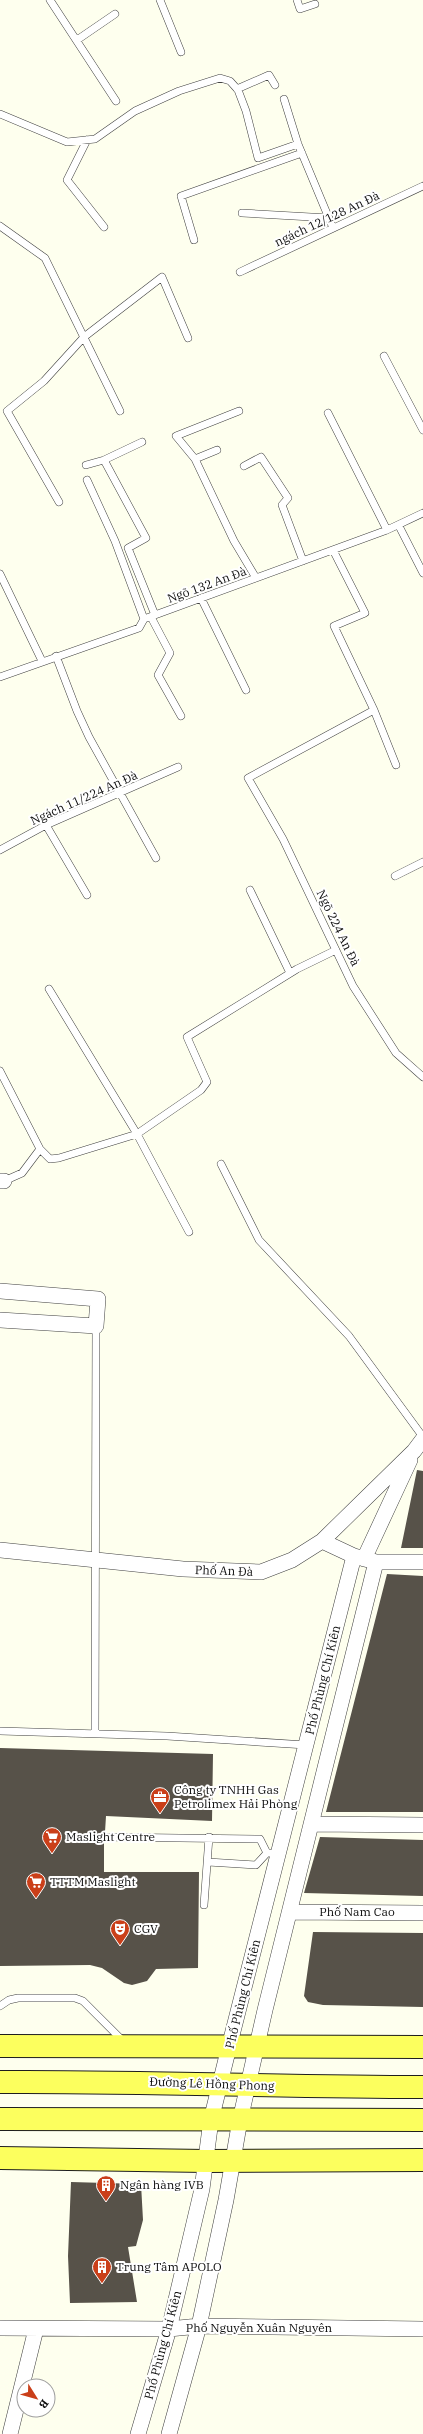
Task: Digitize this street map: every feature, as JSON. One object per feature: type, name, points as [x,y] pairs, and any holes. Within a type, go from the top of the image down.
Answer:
[{"type":"main road","points":[[0,2046],[423,2047]]},
{"type":"main road","name":"Đường Lê Hồng Phong","points":[[0,2082],[138,2081],[220,2085],[423,2087]]},
{"type":"main road","points":[[0,2119],[423,2120]]},
{"type":"main road","points":[[0,2158],[206,2161],[233,2159],[423,2160]]},
{"type":"street","points":[[0,1291],[98,1299],[96,1326],[0,1320]]},
{"type":"street","name":"Phố An Đà","points":[[0,1550],[222,1572],[261,1572],[292,1560],[322,1541],[421,1444]]},
{"type":"street","points":[[365,1559],[421,1444]]},
{"type":"street","points":[[322,1541],[365,1559],[423,1562]]},
{"type":"street","name":"Phố Phùng Chí Kiên","points":[[138,2434],[169,2329],[202,2189],[211,2120],[276,1848],[306,1745],[365,1559]]},
{"type":"street","name":"Phố Phùng Chí Kiên","points":[[169,2434],[199,2326],[240,2120],[312,1824],[365,1559]]},
{"type":"street","points":[[312,1824],[423,1825]]},
{"type":"street","points":[[276,1848],[308,1841]]},
{"type":"street","name":"Phố Nam Cao","points":[[290,1912],[423,1913]]},
{"type":"street","name":"Phố Nguyễn Xuân Nguyên","points":[[0,2328],[169,2329],[199,2326],[423,2328]]},
{"type":"street","points":[[10,2434],[36,2328]]},
{"type":"lane","points":[[50,0],[116,101]]},
{"type":"lane","points":[[160,0],[181,52]]},
{"type":"lane","points":[[297,0],[300,9],[315,4]]},
{"type":"lane","points":[[77,40],[115,14]]},
{"type":"lane","points":[[237,89],[269,75],[275,85]]},
{"type":"lane","points":[[0,114],[68,142],[94,139],[134,111],[178,91],[212,79],[225,78],[237,89],[246,111],[258,158],[298,144]]},
{"type":"lane","points":[[284,99],[298,144],[333,228]]},
{"type":"lane","points":[[86,140],[66,180],[104,227]]},
{"type":"lane","points":[[194,240],[181,196],[302,153]]},
{"type":"lane","name":"ngách 12/128 An Đà","points":[[240,272],[423,186]]},
{"type":"lane","points":[[242,213],[328,218]]},
{"type":"lane","points":[[0,226],[46,258],[120,411]]},
{"type":"lane","points":[[59,502],[7,411],[44,381],[84,337],[162,277],[188,338]]},
{"type":"lane","points":[[384,356],[421,422],[423,430]]},
{"type":"lane","points":[[239,411],[176,436],[194,459],[234,541],[256,578]]},
{"type":"lane","points":[[328,413],[387,530]]},
{"type":"lane","points":[[86,465],[104,460],[142,442]]},
{"type":"lane","points":[[194,459],[217,450]]},
{"type":"lane","points":[[244,466],[261,457],[288,498],[282,505],[303,561]]},
{"type":"lane","points":[[104,460],[146,538],[128,548],[150,617]]},
{"type":"lane","points":[[87,480],[150,617],[170,653],[158,675],[181,716]]},
{"type":"lane","name":"Ngõ 132 An Đà","points":[[0,677],[139,628],[150,617],[399,526],[423,513]]},
{"type":"lane","points":[[399,526],[423,573]]},
{"type":"lane","points":[[333,550],[365,613],[334,626],[374,710],[396,766]]},
{"type":"lane","points":[[0,574],[42,661]]},
{"type":"lane","points":[[201,598],[246,690]]},
{"type":"lane","points":[[56,656],[77,711],[156,858]]},
{"type":"lane","name":"Ngõ 224 An Đà","points":[[374,710],[248,778],[283,839],[353,986],[396,1053],[423,1077]]},
{"type":"lane","name":"Ngách 11/224 An Đà","points":[[0,850],[46,825],[178,768]]},
{"type":"lane","points":[[46,825],[86,895]]},
{"type":"lane","points":[[395,876],[423,862]]},
{"type":"lane","points":[[250,890],[290,973]]},
{"type":"lane","points":[[0,1071],[40,1149],[50,1159],[59,1158],[137,1134],[201,1090],[207,1082],[187,1037],[290,973],[336,950]]},
{"type":"lane","points":[[49,989],[137,1134],[189,1232]]},
{"type":"lane","points":[[2,1181],[22,1173],[40,1149]]},
{"type":"lane","points":[[221,1164],[259,1240],[349,1336],[421,1444]]},
{"type":"lane","points":[[95,1734],[96,1326]]},
{"type":"lane","points":[[0,1731],[95,1734],[306,1745]]},
{"type":"lane","points":[[104,1837],[260,1838],[276,1848],[256,1865],[208,1862]]},
{"type":"lane","points":[[204,1905],[209,1837]]},
{"type":"lane","points":[[0,2006],[9,2000],[18,1998],[75,1998],[83,2001],[129,2046]]},
{"type":"building","points":[[417,1470],[423,1471],[423,1548],[401,1548]]},
{"type":"building","points":[[387,1574],[423,1576],[423,1812],[326,1812]]},
{"type":"building","name":"Maslight Centre","points":[[0,1748],[213,1754],[212,1821],[106,1816],[105,1832],[99,1837],[104,1842],[104,1872],[199,1872],[198,1968],[156,1969],[147,1981],[132,1985],[124,1983],[102,1968],[90,1965],[0,1966]]},
{"type":"building","points":[[320,1837],[423,1840],[423,1896],[304,1893]]},
{"type":"building","points":[[313,1932],[423,1933],[423,2007],[323,2005],[308,2002],[304,1996]]},
{"type":"building","points":[[71,2182],[141,2184],[143,2220],[136,2246],[128,2247],[137,2302],[70,2303],[68,2256]]},
{"type":"place","name":"Công ty TNHH Gas Petrolimex Hải Phòng","points":[[160,1814]]},
{"type":"place","name":"Maslight Centre","points":[[52,1854]]},
{"type":"place","name":"TTTM Maslight","points":[[36,1899]]},
{"type":"place","name":"CGV","points":[[120,1946]]},
{"type":"place","name":"Ngân hàng IVB","points":[[106,2202]]},
{"type":"place","name":"Trung Tâm APOLO","points":[[102,2284]]}]
